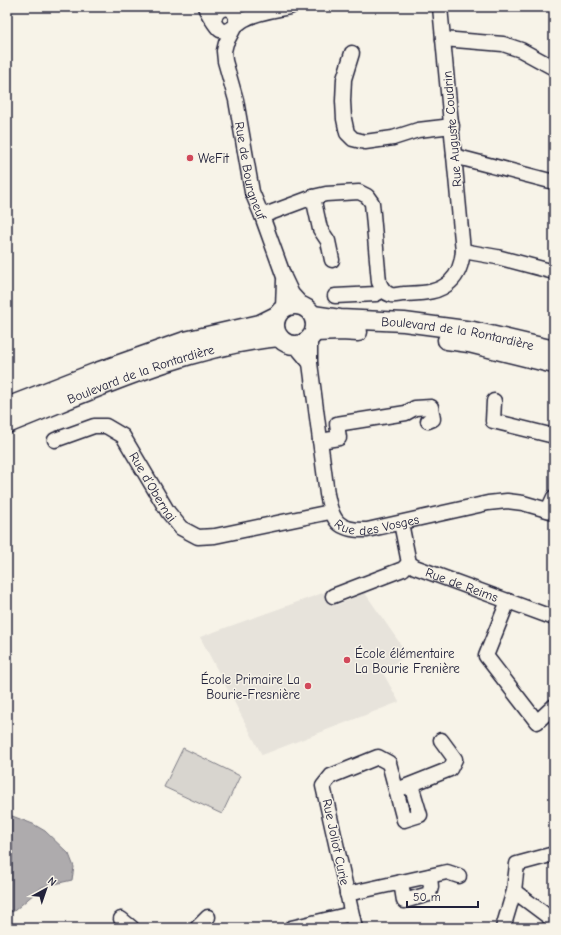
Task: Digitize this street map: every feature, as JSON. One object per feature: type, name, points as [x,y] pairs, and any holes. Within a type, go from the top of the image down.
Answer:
[{"type":"main road","name":"Boulevard de la Rontardière","points":[[7,407],[97,372],[185,341],[260,324],[289,305],[295,304],[302,329]]},
{"type":"main road","points":[[279,312],[274,322],[275,329],[302,329]]},
{"type":"main road","name":"Boulevard de la Rontardière","points":[[7,424],[122,378],[188,356],[340,319],[404,322],[473,331],[554,350]]},
{"type":"main road","name":"Boulevard de la Rontardière","points":[[302,329],[402,334],[469,343],[554,364]]},
{"type":"street","name":"Rue de Bourgneuf","points":[[205,7],[215,24],[220,53],[225,61]]},
{"type":"street","points":[[234,27],[236,24],[236,15],[230,9],[226,7],[221,9],[214,16],[215,24],[220,30],[225,31],[230,30],[252,15],[290,7]]},
{"type":"street","name":"Rue Auguste Coudrin","points":[[440,7],[463,251]]},
{"type":"street","name":"Rue de Bourgneuf","points":[[234,27],[226,43],[224,51],[225,61],[236,100],[252,192],[284,277],[292,294],[302,329]]},
{"type":"street","points":[[443,39],[503,44],[521,50],[554,68]]},
{"type":"street","points":[[352,53],[344,79],[343,101],[344,119],[347,132],[353,139],[365,142],[393,138],[418,130],[452,126]]},
{"type":"street","points":[[454,156],[554,182]]},
{"type":"street","points":[[262,216],[313,197],[326,194],[359,192],[367,196],[372,203],[379,282],[383,290],[391,295],[432,292],[441,289],[451,281],[458,272],[462,261],[463,251],[497,257],[554,272]]},
{"type":"street","points":[[313,197],[320,229],[328,241],[332,260]]},
{"type":"street","name":"Rue de Bourgneuf","points":[[279,312],[284,295],[284,277]]},
{"type":"street","points":[[335,296],[376,294],[383,290]]},
{"type":"street","name":"Rue des Vosges","points":[[302,329],[310,363],[330,512],[338,522],[346,528],[355,531],[367,530],[507,501],[523,503],[551,511]]},
{"type":"street","points":[[494,401],[493,421],[554,436]]},
{"type":"street","points":[[320,441],[339,438],[337,424],[406,413],[415,408],[431,407],[433,419],[428,421]]},
{"type":"street","name":"Rue d’Obernai","points":[[55,440],[94,426],[106,426],[123,436],[168,512],[180,528],[198,537],[215,536],[330,512]]},
{"type":"street","points":[[551,511],[554,497]]},
{"type":"street","name":"Rue de Reims","points":[[401,523],[409,563],[415,567],[554,618]]},
{"type":"street","points":[[333,596],[402,569],[409,563]]},
{"type":"street","points":[[508,601],[486,656],[537,722],[554,706]]},
{"type":"street","points":[[396,790],[450,770],[455,759],[441,740]]},
{"type":"street","name":"Rue Joliot Curie","points":[[355,928],[323,786],[331,776],[378,757],[389,763],[404,820],[420,815],[411,785]]},
{"type":"street","points":[[503,928],[514,891],[517,864],[554,854]]},
{"type":"street","points":[[347,894],[447,872],[459,876]]},
{"type":"street","points":[[400,882],[404,901],[429,894],[431,887],[430,876]]},
{"type":"street","points":[[514,891],[554,921]]},
{"type":"street","points":[[292,928],[352,914]]},
{"type":"street","points":[[197,928],[208,917]]},
{"type":"shaded area","name":"École Primaire La Bourie-Fresnière","points":[[331,590],[337,605],[365,593],[408,655],[382,671],[399,702],[262,755],[200,637]]},
{"type":"shaded area","points":[[183,748],[240,776],[222,814],[164,787]]},
{"type":"shaded area","points":[[7,814],[33,824],[45,831],[69,854],[74,867],[72,880],[42,887],[14,911],[7,913]]},
{"type":"place","name":"WeFit","points":[[190,158]]},
{"type":"place","name":"École élémentaire La Bourie Frenière","points":[[347,660]]},
{"type":"place","name":"École Primaire La Bourie-Fresnière","points":[[308,686]]}]
